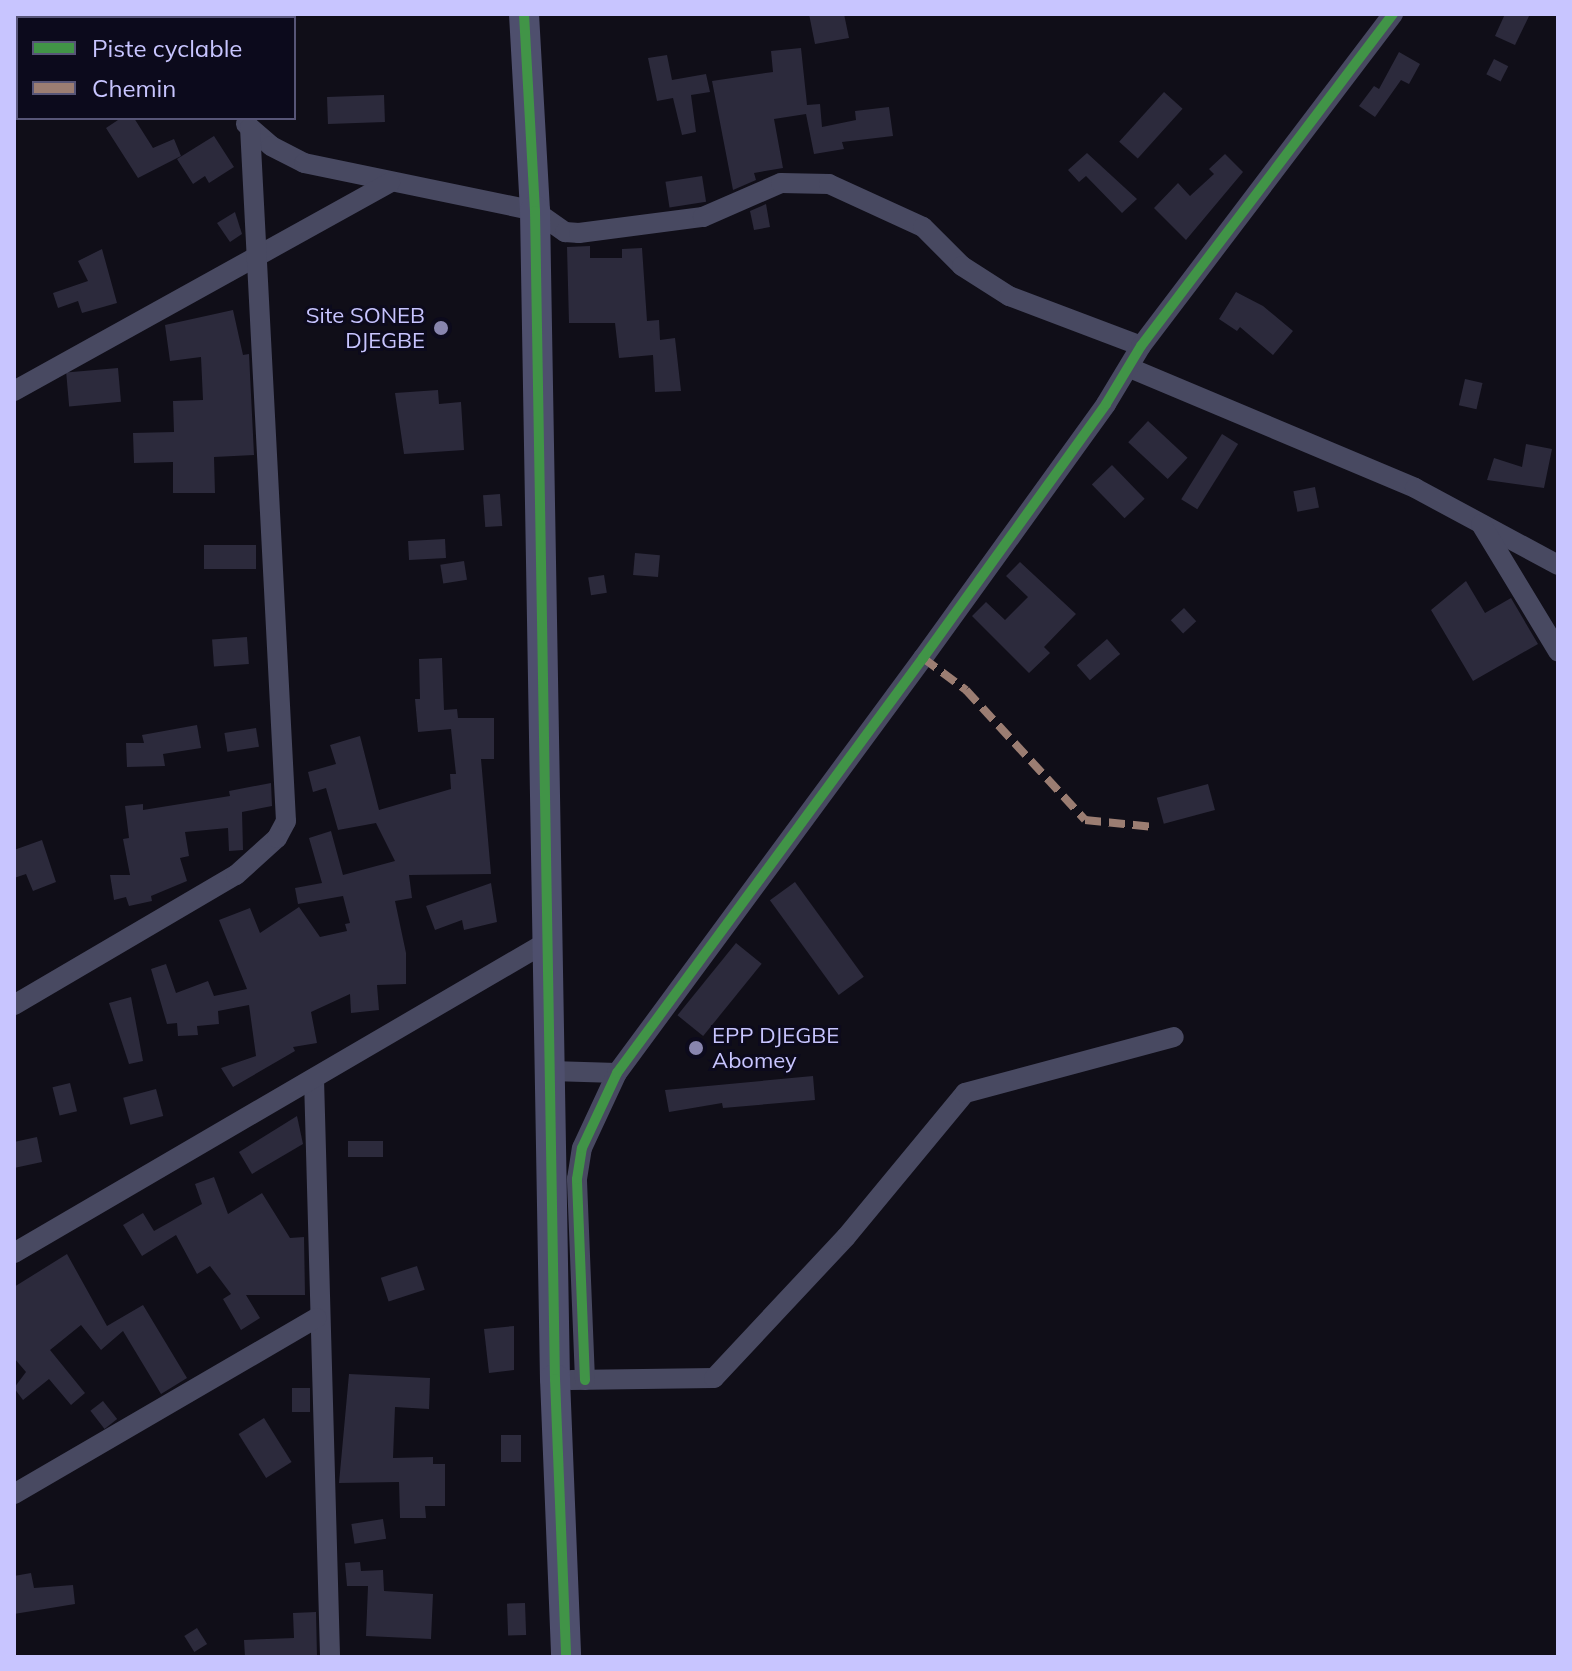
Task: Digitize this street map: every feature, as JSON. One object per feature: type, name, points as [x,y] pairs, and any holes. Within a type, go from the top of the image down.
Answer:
[{"type":"street","points":[[524,14],[535,211],[551,1071],[570,1380]]},
{"type":"street","points":[[566,1657],[577,1179],[582,1148],[617,1073],[1130,368],[1141,346],[1393,14]]},
{"type":"street","points":[[246,123],[271,146],[304,163],[535,211],[565,232],[632,229],[703,217],[781,183],[829,184],[912,220],[962,266],[1009,296],[1141,346]]},
{"type":"street","points":[[14,1005],[236,875],[277,838],[286,821],[265,375],[246,123]]},
{"type":"street","points":[[14,391],[390,183]]},
{"type":"street","points":[[1130,368],[1415,488],[1558,565]]},
{"type":"street","points":[[1481,524],[1558,651]]},
{"type":"street","points":[[14,1253],[550,940]]},
{"type":"street","points":[[570,1380],[714,1378],[846,1237],[965,1093],[1174,1037]]},
{"type":"street","points":[[551,1071],[617,1073]]},
{"type":"street","points":[[314,1079],[317,1318],[330,1657]]},
{"type":"street","points":[[14,1494],[317,1318]]},
{"type":"building","points":[[809,14],[844,14],[849,38],[815,44]]},
{"type":"building","points":[[1505,14],[1530,14],[1515,45],[1495,36]]},
{"type":"building","points":[[801,48],[807,105],[820,104],[822,127],[856,120],[855,111],[889,107],[893,136],[842,142],[844,149],[814,154],[806,114],[774,119],[783,168],[754,173],[756,180],[733,190],[712,81],[773,72],[771,51]]},
{"type":"building","points":[[1399,52],[1420,64],[1409,84],[1401,80],[1375,117],[1359,106],[1374,86],[1379,89]]},
{"type":"building","points":[[667,55],[672,80],[706,74],[710,92],[691,95],[696,132],[682,135],[673,98],[657,101],[648,58]]},
{"type":"building","points":[[1494,59],[1508,66],[1501,81],[1486,74]]},
{"type":"building","points":[[1164,92],[1183,109],[1138,159],[1119,142]]},
{"type":"building","points":[[384,95],[385,122],[328,124],[327,97]]},
{"type":"building","points":[[118,120],[135,120],[153,148],[174,139],[181,156],[138,178],[106,128]]},
{"type":"building","points":[[214,136],[234,167],[209,183],[205,176],[193,184],[177,159]]},
{"type":"building","points":[[1087,153],[1137,199],[1122,213],[1086,176],[1079,182],[1068,170]]},
{"type":"building","points":[[1225,154],[1243,172],[1186,240],[1154,208],[1178,183],[1190,196],[1214,174],[1209,169]]},
{"type":"building","points":[[702,176],[706,202],[670,207],[665,182]]},
{"type":"building","points":[[766,204],[770,227],[754,230],[750,211]]},
{"type":"building","points":[[235,212],[242,234],[230,242],[217,223]]},
{"type":"building","points":[[590,246],[590,258],[622,258],[622,249],[642,248],[647,321],[659,320],[660,340],[675,338],[681,391],[655,392],[653,355],[619,358],[615,323],[569,323],[567,247]]},
{"type":"building","points":[[102,249],[117,303],[82,313],[78,301],[58,308],[53,293],[88,281],[78,261]]},
{"type":"building","points":[[1236,292],[1263,306],[1293,331],[1273,355],[1240,327],[1237,331],[1219,319]]},
{"type":"building","points":[[233,310],[243,355],[249,354],[254,455],[214,457],[215,493],[173,493],[173,462],[134,463],[133,433],[174,432],[173,401],[203,400],[201,357],[170,361],[165,325]]},
{"type":"building","points":[[118,368],[121,402],[69,406],[66,373]]},
{"type":"building","points":[[1465,379],[1483,383],[1476,409],[1459,405]]},
{"type":"building","points":[[438,390],[439,404],[461,402],[464,450],[404,454],[395,393]]},
{"type":"building","points":[[1148,421],[1187,458],[1168,479],[1128,442]]},
{"type":"building","points":[[1222,434],[1238,444],[1197,509],[1181,499]]},
{"type":"building","points":[[1526,444],[1552,449],[1544,488],[1487,480],[1494,458],[1522,467]]},
{"type":"building","points":[[1112,465],[1145,499],[1125,518],[1092,484]]},
{"type":"building","points":[[1315,487],[1319,508],[1297,512],[1293,491]]},
{"type":"building","points":[[500,494],[502,526],[485,527],[483,495]]},
{"type":"building","points":[[445,539],[446,558],[409,560],[408,541]]},
{"type":"building","points":[[204,545],[256,545],[256,569],[204,569]]},
{"type":"building","points":[[635,553],[660,555],[658,577],[633,575]]},
{"type":"building","points":[[464,561],[467,580],[443,584],[440,565]]},
{"type":"building","points":[[1020,562],[1076,614],[1044,647],[1050,653],[1029,673],[972,616],[986,602],[1005,620],[1028,597],[1006,576]]},
{"type":"building","points":[[604,575],[607,593],[591,595],[588,578]]},
{"type":"building","points":[[1466,581],[1485,613],[1511,598],[1538,644],[1473,681],[1431,610]]},
{"type":"building","points":[[1184,608],[1196,621],[1183,633],[1171,620]]},
{"type":"building","points":[[247,637],[249,664],[214,666],[212,639]]},
{"type":"building","points":[[1107,639],[1120,654],[1090,680],[1077,665]]},
{"type":"building","points":[[442,658],[444,710],[457,709],[458,718],[494,718],[494,759],[481,759],[491,874],[409,875],[412,898],[395,901],[406,953],[406,984],[377,985],[379,1010],[351,1013],[350,994],[311,1012],[317,1043],[293,1047],[295,1051],[233,1087],[221,1068],[256,1056],[249,1005],[218,1011],[219,1024],[197,1026],[198,1035],[178,1036],[177,1023],[167,1024],[151,969],[166,964],[176,993],[208,981],[214,996],[247,989],[219,920],[250,908],[260,933],[299,907],[320,937],[347,931],[345,924],[350,923],[343,896],[298,904],[295,888],[322,883],[309,838],[331,831],[343,875],[395,861],[376,823],[338,830],[326,788],[313,792],[308,772],[336,764],[330,745],[360,736],[379,810],[451,789],[450,774],[456,774],[451,729],[418,732],[415,699],[420,699],[419,659]]},
{"type":"building","points":[[197,725],[201,748],[163,754],[165,766],[127,767],[126,743],[144,743],[142,735]]},
{"type":"building","points":[[256,728],[259,747],[227,752],[224,733]]},
{"type":"building","points":[[271,783],[272,806],[242,812],[243,850],[229,851],[228,828],[185,832],[189,856],[180,858],[187,881],[151,896],[152,901],[129,906],[126,897],[114,900],[110,875],[130,875],[123,839],[129,838],[125,806],[143,804],[143,810],[230,796],[229,791]]},
{"type":"building","points":[[1208,784],[1215,810],[1164,824],[1157,798]]},
{"type":"building","points":[[42,840],[56,882],[33,891],[26,874],[14,878],[14,850]]},
{"type":"building","points":[[795,882],[864,977],[839,995],[770,900]]},
{"type":"building","points":[[491,883],[497,922],[464,930],[462,920],[435,930],[426,906]]},
{"type":"building","points":[[736,943],[762,964],[703,1036],[677,1015]]},
{"type":"building","points":[[131,997],[143,1061],[129,1064],[109,1003]]},
{"type":"building","points":[[813,1076],[815,1100],[723,1108],[722,1103],[669,1112],[665,1090]]},
{"type":"building","points":[[70,1083],[77,1111],[60,1115],[53,1087]]},
{"type":"building","points":[[156,1089],[163,1116],[130,1125],[123,1098]]},
{"type":"building","points":[[297,1116],[303,1144],[252,1174],[239,1152]]},
{"type":"building","points":[[37,1137],[42,1162],[14,1168],[14,1142]]},
{"type":"building","points":[[348,1141],[383,1141],[383,1157],[348,1157]]},
{"type":"building","points":[[214,1177],[228,1214],[262,1193],[290,1238],[304,1237],[305,1295],[246,1295],[260,1318],[241,1330],[223,1299],[231,1294],[210,1266],[197,1274],[176,1235],[142,1256],[123,1225],[143,1213],[154,1231],[202,1204],[195,1184]]},
{"type":"building","points":[[67,1254],[107,1326],[143,1305],[187,1378],[161,1394],[123,1331],[101,1350],[81,1325],[50,1350],[85,1393],[71,1405],[49,1379],[23,1400],[14,1388],[26,1372],[14,1358],[14,1287]]},
{"type":"building","points":[[417,1266],[425,1290],[389,1302],[381,1278]]},
{"type":"building","points":[[514,1326],[514,1370],[489,1373],[484,1329]]},
{"type":"building","points":[[349,1374],[430,1378],[429,1409],[395,1407],[393,1458],[433,1457],[433,1464],[445,1464],[445,1506],[425,1506],[426,1518],[400,1518],[399,1482],[339,1483]]},
{"type":"building","points":[[292,1388],[310,1388],[310,1412],[292,1412]]},
{"type":"building","points":[[103,1401],[117,1419],[105,1429],[90,1411]]},
{"type":"building","points":[[264,1418],[292,1462],[266,1478],[239,1434]]},
{"type":"building","points":[[501,1435],[521,1435],[521,1462],[501,1462]]},
{"type":"building","points":[[383,1519],[386,1539],[355,1544],[351,1524]]},
{"type":"building","points":[[360,1562],[361,1571],[383,1570],[384,1591],[433,1594],[431,1639],[366,1636],[368,1586],[347,1586],[345,1563]]},
{"type":"building","points":[[31,1573],[34,1588],[73,1585],[75,1604],[14,1614],[14,1576]]},
{"type":"building","points":[[525,1603],[526,1635],[508,1636],[507,1604]]},
{"type":"building","points":[[316,1612],[317,1657],[245,1657],[244,1640],[294,1638],[293,1613]]},
{"type":"building","points":[[197,1628],[207,1644],[194,1652],[184,1636]]},
{"type":"marked path","points":[[923,658],[966,690],[1085,820],[1154,827]]},
{"type":"cycle path","points":[[524,14],[535,211],[555,1379],[566,1657]]},
{"type":"cycle path","points":[[585,1380],[577,1179],[582,1148],[617,1073],[923,658],[1106,404],[1141,346],[1393,14]]},
{"type":"place","name":"Site SONEB DJEGBE","points":[[441,328]]},
{"type":"place","name":"EPP DJEGBE Abomey","points":[[696,1048]]}]
